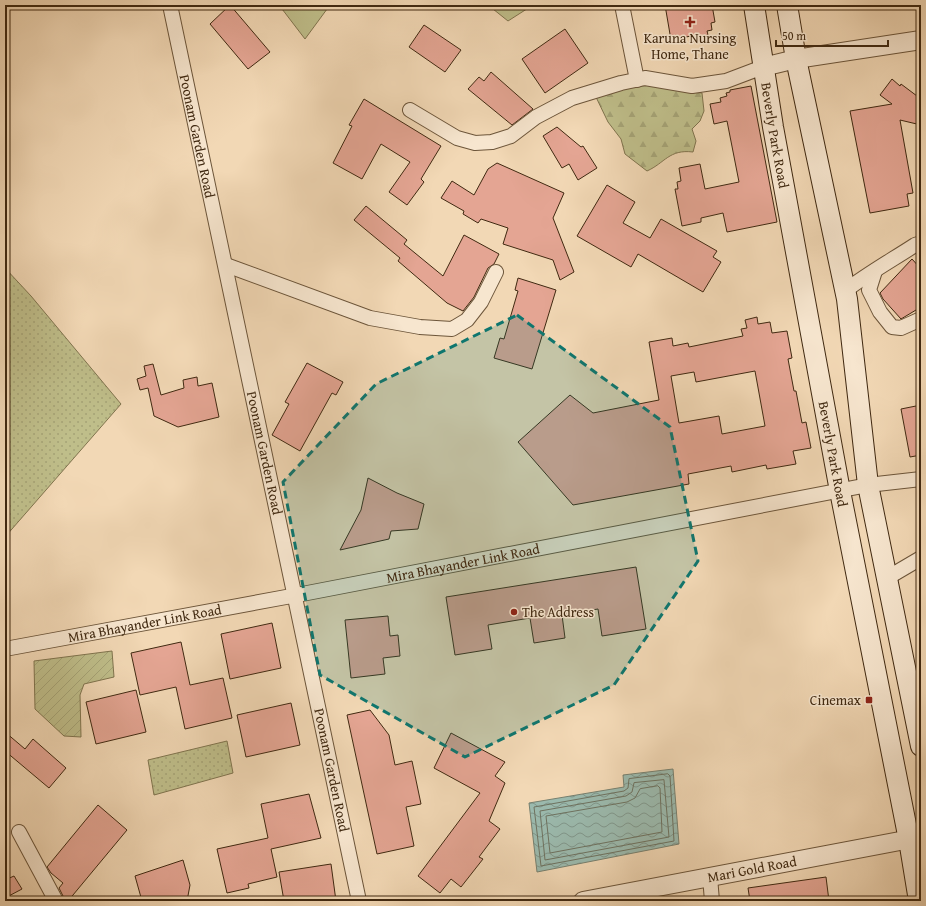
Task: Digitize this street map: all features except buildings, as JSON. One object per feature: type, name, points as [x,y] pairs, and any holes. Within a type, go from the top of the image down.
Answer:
[{"type":"main road","name":"Beverly Park Road","points":[[754,5],[773,127],[840,491],[915,839],[919,901]]},
{"type":"main road","name":"Beverly Park Road","points":[[787,5],[796,59],[845,291],[868,485],[921,746]]},
{"type":"street","name":"Poonam Garden Road","points":[[170,5],[296,596],[359,901]]},
{"type":"street","points":[[622,5],[637,80]]},
{"type":"street","points":[[410,110],[457,138],[475,143],[492,142],[511,136],[536,117],[572,98],[621,82],[645,78],[692,86],[726,81],[764,66],[796,59],[921,40]]},
{"type":"street","points":[[845,291],[866,275],[875,271],[915,245],[921,243]]},
{"type":"street","points":[[226,265],[370,318],[420,327],[452,329],[467,320],[481,302],[496,272]]},
{"type":"street","points":[[875,271],[869,290],[880,312],[892,327],[901,328],[921,319]]},
{"type":"street","name":"Mira Bhayander Link Road","points":[[5,649],[296,596],[868,485],[921,479]]},
{"type":"street","points":[[887,578],[921,558]]},
{"type":"street","points":[[19,832],[56,901]]},
{"type":"street","name":"Mari Gold Road","points":[[583,901],[612,898],[710,877],[915,839]]},
{"type":"street","points":[[710,877],[712,901]]},
{"type":"highlighted area","points":[[517,315],[670,427],[698,561],[614,685],[465,757],[320,675],[283,482],[376,384]]},
{"type":"green space","points":[[279,5],[330,5],[305,39]]},
{"type":"green space","points":[[488,5],[533,5],[508,21]]},
{"type":"green space","points":[[639,84],[702,93],[704,111],[700,121],[692,129],[696,141],[693,152],[678,153],[668,157],[647,171],[625,154],[621,139],[608,122],[595,95]]},
{"type":"green space","points":[[5,268],[31,296],[121,404],[5,537]]},
{"type":"green space","points":[[112,651],[114,677],[84,684],[80,695],[81,737],[64,736],[35,709],[34,661]]},
{"type":"green space","points":[[227,741],[233,773],[154,795],[148,760]]},
{"type":"water","points":[[673,769],[679,844],[537,872],[529,803],[624,787],[623,775]]},
{"type":"place","name":"Karuna Nursing Home, Thane","points":[[690,22]]},
{"type":"place","name":"The Address","points":[[514,612]]},
{"type":"place","name":"Cinemax","points":[[869,700]]}]
